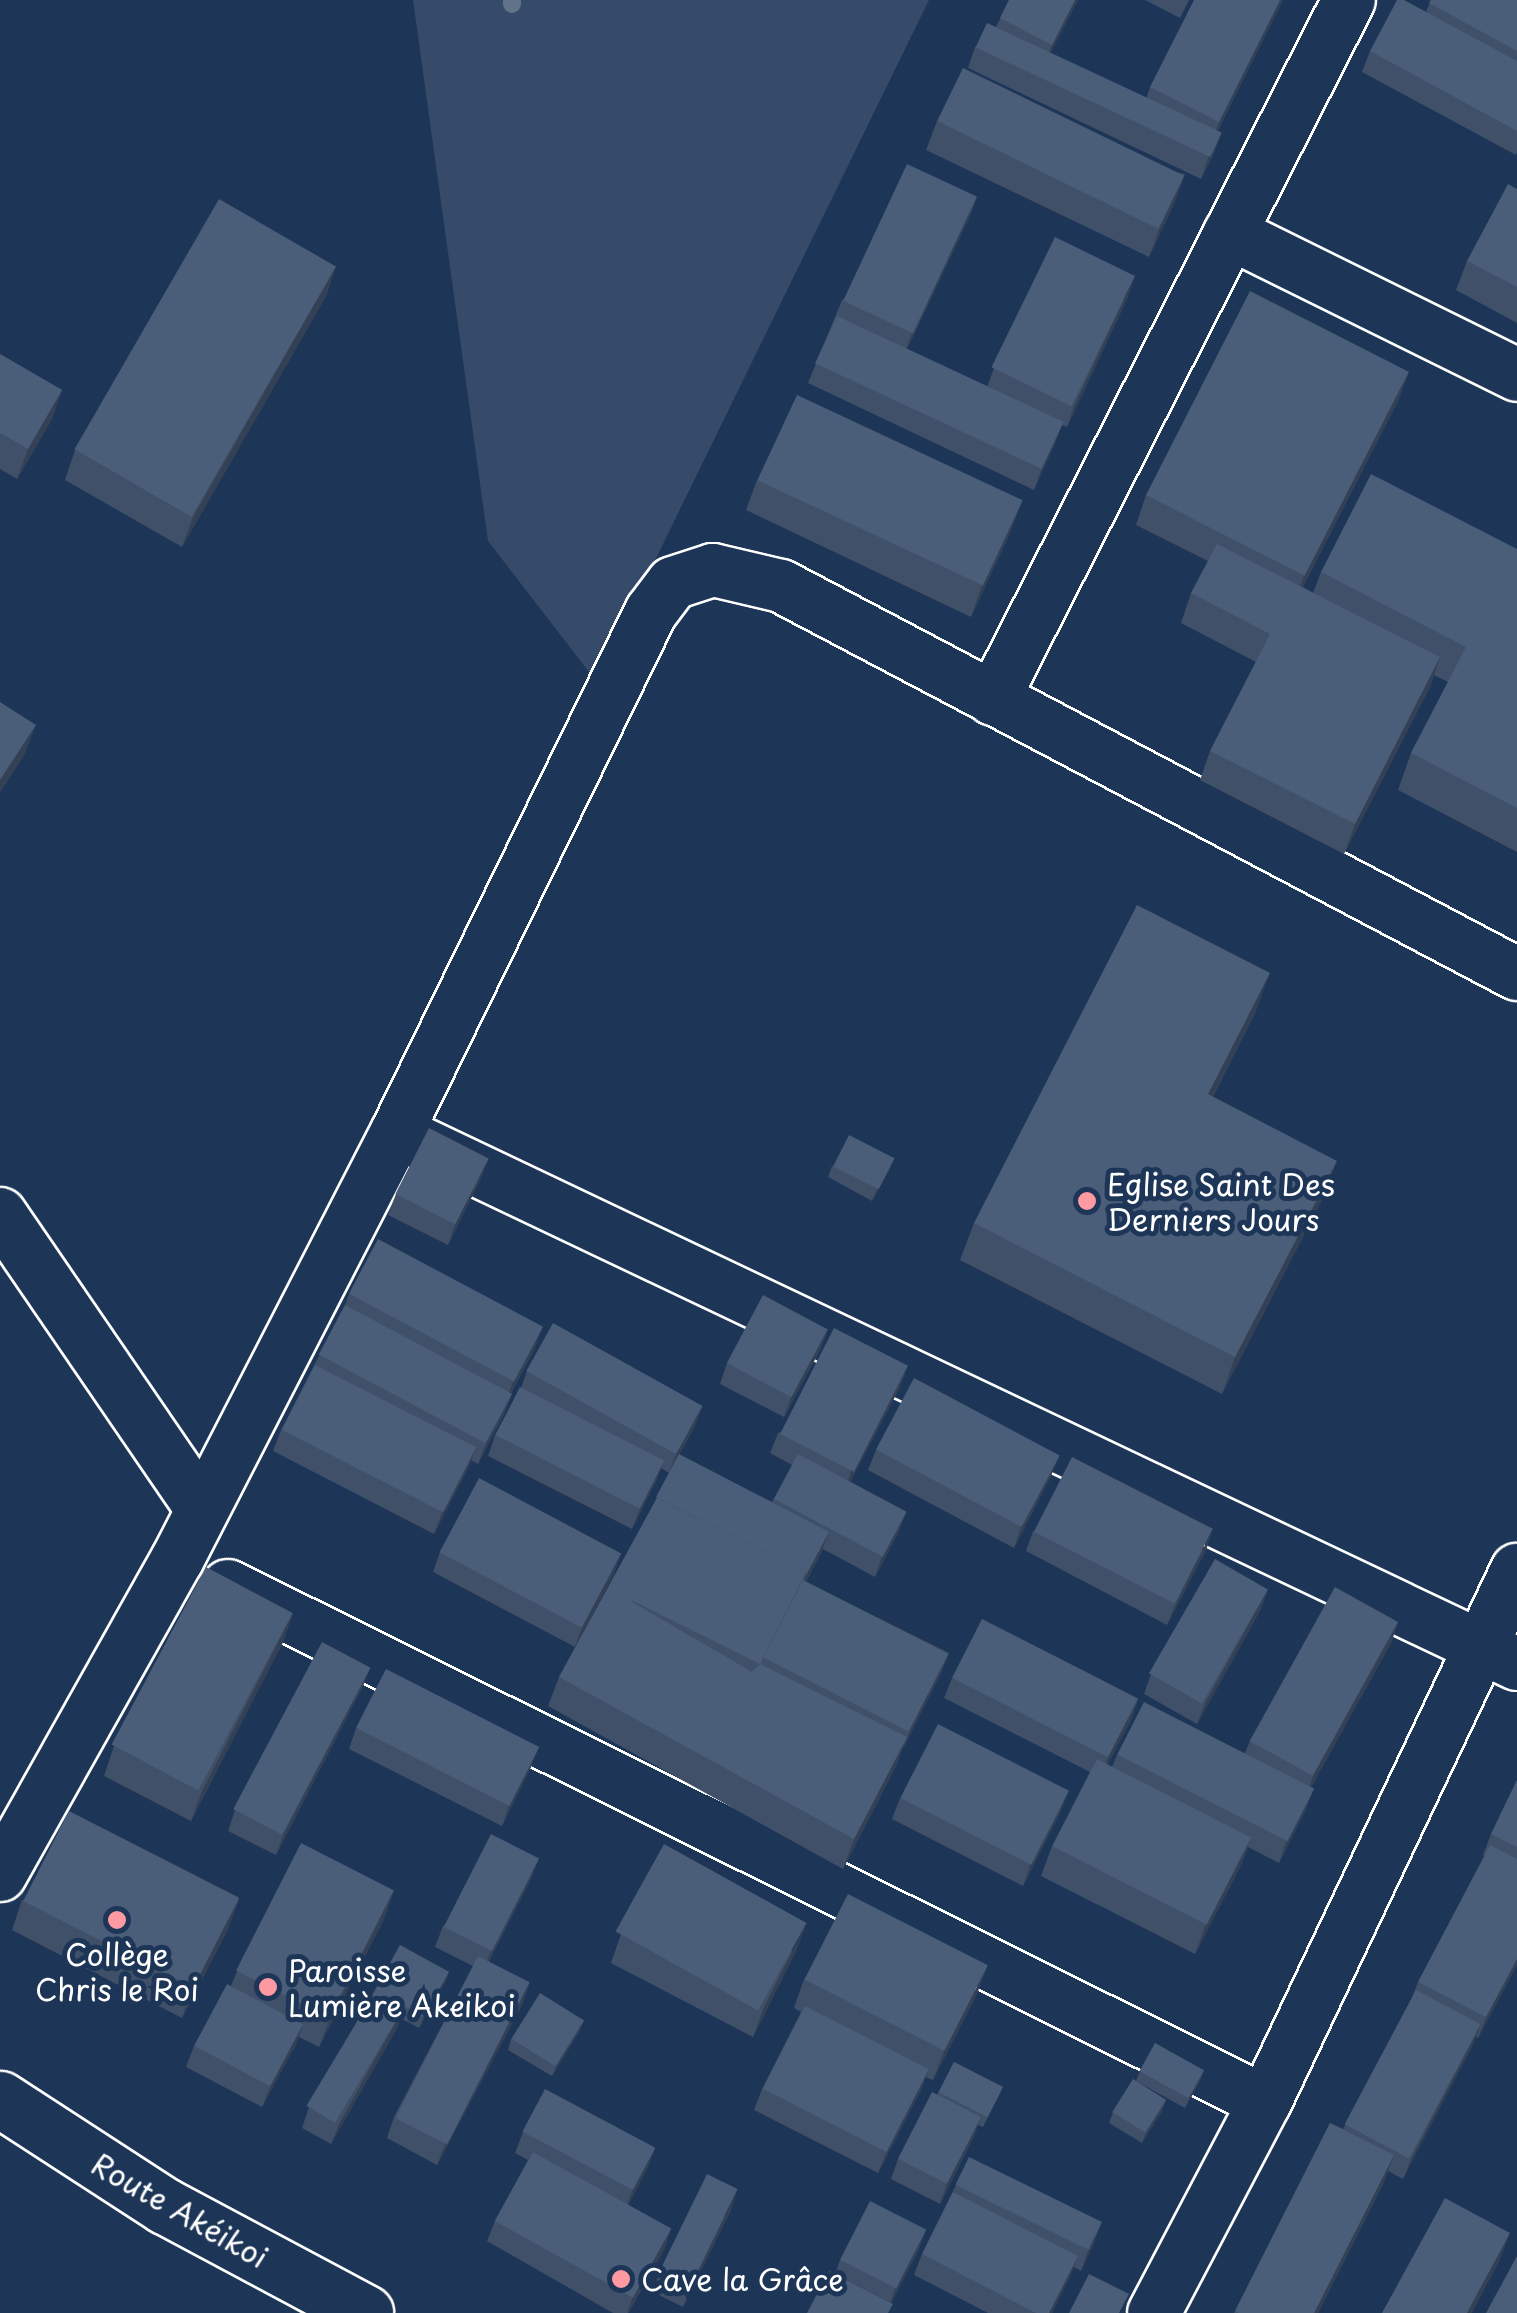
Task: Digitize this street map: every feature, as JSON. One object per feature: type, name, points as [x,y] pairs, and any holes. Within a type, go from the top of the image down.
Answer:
[{"type":"street","points":[[993,699],[1349,0]]},
{"type":"street","points":[[1230,233],[1517,375]]},
{"type":"street","points":[[0,1875],[177,1560],[397,1132],[651,612],[674,583],[714,570],[781,586],[1517,974]]},
{"type":"street","points":[[397,1132],[1498,1654]]},
{"type":"street","points":[[0,1214],[201,1508]]},
{"type":"street","points":[[177,1560],[1265,2102]]},
{"type":"street","points":[[1154,2313],[1498,1654],[1517,1570]]},
{"type":"street","name":"Route Akéikoi","points":[[0,2098],[165,2206],[365,2313]]},
{"type":"shaded area","points":[[413,0],[929,0],[596,681],[488,541]]},
{"type":"building","points":[[1009,0],[1075,0],[1052,45],[1000,18]]},
{"type":"building","points":[[1194,0],[1280,0],[1219,122],[1150,87]]},
{"type":"building","points":[[1397,0],[1404,0],[1517,61],[1517,131],[1370,51]]},
{"type":"building","points":[[1517,0],[1517,51],[1429,3]]},
{"type":"building","points":[[987,23],[1222,132],[1210,157],[976,47]]},
{"type":"building","points":[[963,68],[1184,176],[1158,229],[937,121]]},
{"type":"building","points":[[907,164],[977,197],[913,333],[843,301]]},
{"type":"building","points":[[1508,184],[1517,189],[1517,287],[1467,261]]},
{"type":"building","points":[[219,199],[336,266],[191,517],[75,449]]},
{"type":"building","points":[[1055,237],[1135,276],[1071,406],[991,367]]},
{"type":"building","points":[[1250,291],[1409,372],[1305,576],[1146,495]]},
{"type":"building","points":[[837,316],[1064,422],[1042,469],[815,363]]},
{"type":"building","points":[[0,354],[62,390],[28,449],[0,433]]},
{"type":"building","points":[[797,395],[1023,500],[983,585],[757,480]]},
{"type":"building","points":[[1371,474],[1517,549],[1517,808],[1411,753],[1466,647],[1321,572]]},
{"type":"building","points":[[1217,544],[1440,657],[1355,824],[1210,751],[1270,634],[1191,593]]},
{"type":"building","points":[[0,702],[36,725],[0,780]]},
{"type":"building","points":[[1137,905],[1270,973],[1208,1094],[1337,1161],[1235,1357],[974,1223]]},
{"type":"building","points":[[429,1128],[489,1158],[455,1224],[395,1194]]},
{"type":"building","points":[[849,1135],[894,1158],[879,1189],[833,1166]]},
{"type":"building","points":[[378,1239],[543,1327],[514,1382],[349,1294]]},
{"type":"building","points":[[763,1295],[827,1329],[791,1397],[727,1363]]},
{"type":"building","points":[[345,1305],[512,1394],[486,1443],[319,1354]]},
{"type":"building","points":[[553,1323],[703,1406],[676,1454],[526,1371]]},
{"type":"building","points":[[834,1328],[908,1366],[854,1472],[780,1434]]},
{"type":"building","points":[[315,1365],[476,1447],[443,1512],[282,1430]]},
{"type":"building","points":[[914,1378],[1060,1455],[1022,1527],[876,1450]]},
{"type":"building","points":[[520,1387],[664,1461],[640,1509],[495,1435]]},
{"type":"building","points":[[679,1454],[829,1532],[806,1575],[656,1497]]},
{"type":"building","points":[[798,1454],[907,1512],[883,1557],[774,1499]]},
{"type":"building","points":[[1072,1457],[1213,1529],[1175,1604],[1034,1532]]},
{"type":"building","points":[[479,1478],[621,1554],[582,1628],[440,1552]]},
{"type":"building","points":[[657,1498],[806,1572],[760,1664],[907,1737],[854,1839],[559,1677]],"holes":[[[632,1602],[760,1664],[752,1672]]]},
{"type":"building","points":[[1215,1559],[1268,1590],[1202,1704],[1149,1673]]},
{"type":"building","points":[[206,1567],[293,1613],[198,1790],[112,1744]]},
{"type":"building","points":[[803,1580],[948,1654],[909,1732],[764,1658]]},
{"type":"building","points":[[1335,1587],[1398,1622],[1313,1776],[1250,1741]]},
{"type":"building","points":[[982,1619],[1138,1698],[1108,1757],[952,1678]]},
{"type":"building","points":[[322,1642],[371,1668],[282,1835],[233,1809]]},
{"type":"building","points":[[386,1669],[539,1747],[509,1806],[356,1728]]},
{"type":"building","points":[[1144,1702],[1314,1789],[1287,1841],[1117,1755]]},
{"type":"building","points":[[938,1724],[1069,1791],[1031,1865],[900,1798]]},
{"type":"building","points":[[1097,1759],[1251,1838],[1207,1925],[1053,1846]]},
{"type":"building","points":[[1517,1780],[1517,1847],[1491,1834]]},
{"type":"building","points":[[69,1811],[239,1898],[193,1988],[23,1901]]},
{"type":"building","points":[[491,1834],[539,1859],[492,1951],[444,1927]]},
{"type":"building","points":[[301,1843],[394,1890],[329,2018],[236,1970]]},
{"type":"building","points":[[664,1844],[807,1923],[758,2010],[616,1931]]},
{"type":"building","points":[[1490,1845],[1517,1859],[1517,1959],[1486,2017],[1418,1982]]},
{"type":"building","points":[[848,1894],[988,1965],[944,2051],[804,1980]]},
{"type":"building","points":[[400,1945],[449,1972],[423,2017],[375,1991]]},
{"type":"building","points":[[478,1956],[530,1982],[447,2144],[395,2118]]},
{"type":"building","points":[[227,1984],[303,2024],[270,2086],[194,2046]]},
{"type":"building","points":[[376,1990],[404,2007],[335,2123],[306,2106]]},
{"type":"building","points":[[1416,1990],[1480,2024],[1409,2158],[1345,2124]]},
{"type":"building","points":[[540,1993],[584,2021],[555,2066],[511,2039]]},
{"type":"building","points":[[805,2006],[929,2069],[887,2152],[763,2089]]},
{"type":"building","points":[[1155,2043],[1204,2070],[1188,2098],[1139,2071]]},
{"type":"building","points":[[954,2062],[1003,2087],[988,2117],[939,2092]]},
{"type":"building","points":[[1133,2079],[1166,2100],[1145,2133],[1112,2112]]},
{"type":"building","points":[[545,2089],[655,2148],[633,2190],[522,2131]]},
{"type":"building","points":[[932,2092],[981,2117],[947,2184],[898,2159]]},
{"type":"building","points":[[1330,2123],[1394,2155],[1314,2313],[1239,2313],[1235,2311]]},
{"type":"building","points":[[533,2152],[671,2229],[633,2298],[495,2221]]},
{"type":"building","points":[[969,2157],[1102,2222],[1088,2250],[955,2185]]},
{"type":"building","points":[[707,2174],[738,2189],[690,2286],[660,2271]]},
{"type":"building","points":[[953,2192],[1078,2256],[1049,2313],[1036,2313],[922,2254]]},
{"type":"building","points":[[1445,2198],[1510,2233],[1467,2313],[1382,2313]]},
{"type":"building","points":[[870,2201],[926,2230],[896,2288],[840,2260]]},
{"type":"building","points":[[1517,2256],[1517,2313],[1486,2313]]},
{"type":"building","points":[[829,2271],[893,2304],[888,2313],[807,2313]]},
{"type":"building","points":[[1089,2274],[1129,2294],[1119,2313],[1069,2313]]},
{"type":"place","name":"Eglise Saint Des Derniers Jours","points":[[1087,1201]]},
{"type":"place","name":"Collège Chris le Roi","points":[[117,1920]]},
{"type":"place","name":"Paroisse Lumière Akeikoi","points":[[268,1987]]},
{"type":"place","name":"Cave la Grâce","points":[[621,2279]]}]
